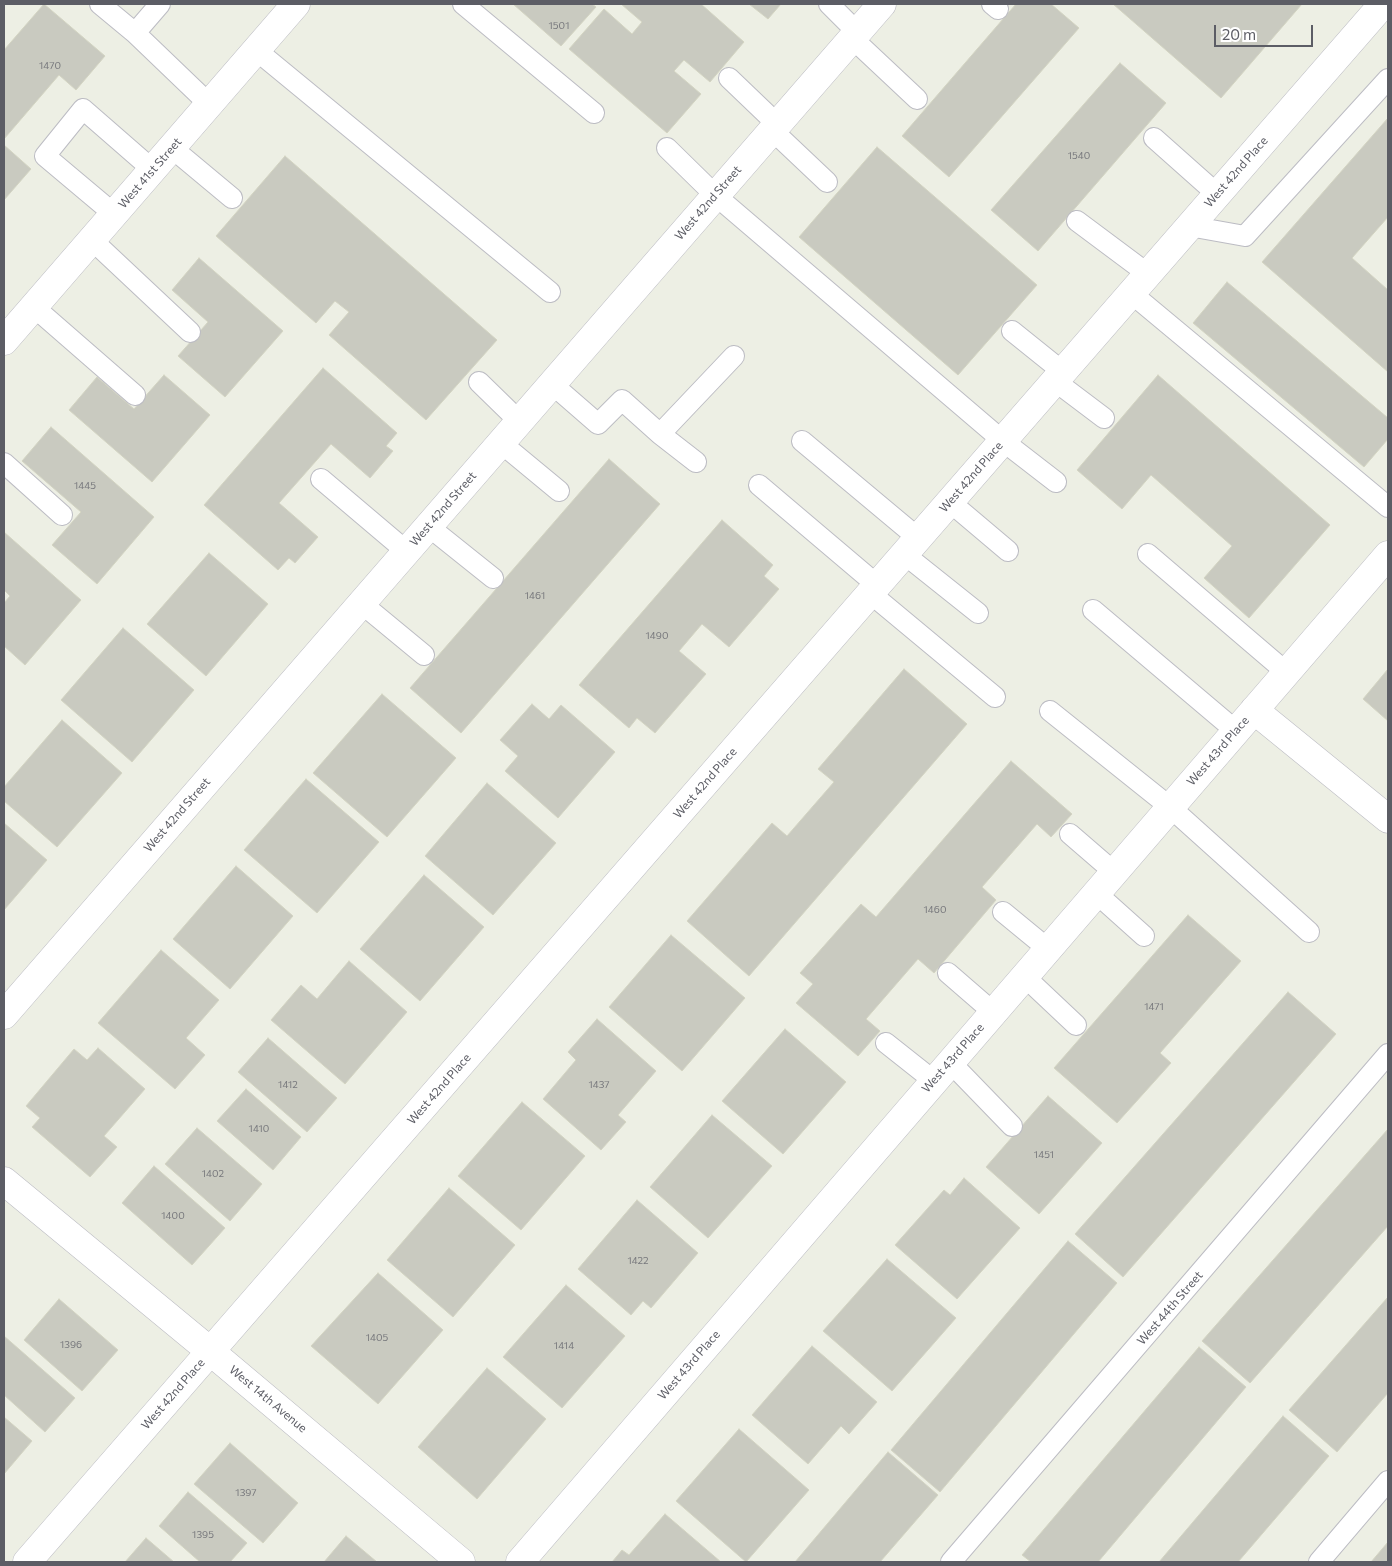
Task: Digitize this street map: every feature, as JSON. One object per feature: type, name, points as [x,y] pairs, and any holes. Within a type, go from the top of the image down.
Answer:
[{"type":"street","name":"West 41st Street","points":[[4,341],[296,4]]},
{"type":"street","name":"West 42nd Street","points":[[4,1015],[882,4]]},
{"type":"street","name":"West 42nd Place","points":[[27,1562],[1383,4]]},
{"type":"street","name":"West 43rd Place","points":[[520,1562],[1388,555]]},
{"type":"street","points":[[1254,710],[1388,819]]},
{"type":"street","name":"West 14th Avenue","points":[[4,1181],[461,1562]]},
{"type":"lane","points":[[100,4],[135,33],[209,104]]},
{"type":"lane","points":[[135,33],[160,4]]},
{"type":"lane","points":[[463,4],[594,113]]},
{"type":"lane","points":[[829,4],[854,35],[917,99]]},
{"type":"lane","points":[[256,50],[550,292]]},
{"type":"lane","points":[[728,78],[827,182]]},
{"type":"lane","points":[[1189,226],[1245,236],[1388,79]]},
{"type":"lane","points":[[114,214],[45,156],[83,109],[153,170]]},
{"type":"lane","points":[[1154,138],[1217,194]]},
{"type":"lane","points":[[172,148],[232,198]]},
{"type":"lane","points":[[667,148],[715,195],[1003,441],[1056,482]]},
{"type":"lane","points":[[1077,221],[1139,283],[1388,507]]},
{"type":"lane","points":[[92,240],[190,332]]},
{"type":"lane","points":[[34,307],[135,395]]},
{"type":"lane","points":[[1012,331],[1104,418]]},
{"type":"lane","points":[[660,434],[734,356]]},
{"type":"lane","points":[[479,382],[519,421]]},
{"type":"lane","points":[[552,384],[598,424],[622,400],[660,434],[696,462]]},
{"type":"lane","points":[[802,441],[978,613]]},
{"type":"lane","points":[[500,443],[559,491]]},
{"type":"lane","points":[[4,463],[62,514]]},
{"type":"lane","points":[[321,480],[406,551]]},
{"type":"lane","points":[[759,485],[994,697]]},
{"type":"lane","points":[[950,502],[1008,551]]},
{"type":"lane","points":[[428,526],[493,578]]},
{"type":"lane","points":[[1148,554],[1286,672]]},
{"type":"lane","points":[[362,603],[424,655]]},
{"type":"lane","points":[[1092,610],[1236,731]]},
{"type":"lane","points":[[1050,711],[1170,807],[1309,932]]},
{"type":"lane","points":[[1070,834],[1114,872]]},
{"type":"lane","points":[[1096,893],[1144,936]]},
{"type":"lane","points":[[1003,912],[1048,949]]},
{"type":"lane","points":[[948,973],[993,1012]]},
{"type":"lane","points":[[1024,976],[1076,1025]]},
{"type":"lane","points":[[886,1043],[942,1071],[1012,1126]]},
{"type":"lane","name":"West 44th Street","points":[[951,1562],[1388,1054]]},
{"type":"lane","points":[[1319,1562],[1388,1481]]},
{"type":"building","points":[[44,4],[105,56],[76,90],[59,75],[4,139],[4,50]]},
{"type":"building","points":[[513,4],[592,4],[596,7],[561,46]]},
{"type":"building","points":[[621,4],[701,4],[744,42],[710,82],[684,60],[674,71],[701,94],[667,133],[569,49],[604,9],[632,34],[642,22]]},
{"type":"building","points":[[749,4],[781,4],[768,19]]},
{"type":"building","points":[[1016,4],[1051,4],[1079,28],[949,177],[902,136]]},
{"type":"building","points":[[1113,4],[1302,4],[1221,98]]},
{"type":"building","points":[[1120,63],[1166,103],[1038,251],[991,210]]},
{"type":"building","points":[[1388,118],[1388,217],[1352,258],[1388,290],[1388,372],[1262,262]]},
{"type":"building","points":[[4,145],[31,169],[4,200]]},
{"type":"building","points":[[877,147],[1037,285],[958,375],[799,237]]},
{"type":"building","points":[[285,156],[497,340],[426,420],[329,335],[349,312],[335,301],[316,323],[216,236]]},
{"type":"building","points":[[199,258],[283,331],[225,397],[178,356],[208,322],[172,290]]},
{"type":"building","points":[[1227,282],[1388,418],[1388,439],[1364,467],[1193,323]]},
{"type":"building","points":[[323,368],[397,433],[386,446],[393,451],[370,478],[331,444],[279,503],[318,537],[295,563],[289,558],[278,570],[204,505]]},
{"type":"building","points":[[164,375],[210,415],[152,482],[69,410],[97,377],[134,409]]},
{"type":"building","points":[[1158,375],[1330,525],[1249,618],[1204,578],[1232,546],[1151,475],[1122,509],[1077,470]]},
{"type":"building","points":[[51,427],[154,517],[97,584],[52,545],[81,512],[22,461]]},
{"type":"building","points":[[609,459],[660,504],[461,733],[410,688]]},
{"type":"building","points":[[722,520],[773,565],[764,576],[779,589],[729,647],[702,624],[679,651],[706,674],[655,733],[637,718],[629,728],[579,685]]},
{"type":"building","points":[[4,532],[81,600],[25,665],[4,646],[4,603],[10,596],[4,590]]},
{"type":"building","points":[[209,553],[268,604],[206,676],[147,624]]},
{"type":"building","points":[[123,628],[194,690],[132,762],[61,700]]},
{"type":"building","points":[[904,669],[967,724],[749,976],[687,921],[772,823],[787,836],[834,782],[818,769]]},
{"type":"building","points":[[1388,669],[1388,721],[1363,699]]},
{"type":"building","points":[[382,694],[456,758],[387,837],[313,773]]},
{"type":"building","points":[[532,704],[549,719],[561,705],[615,752],[558,818],[505,771],[518,756],[500,740]]},
{"type":"building","points":[[62,720],[122,773],[57,847],[4,801],[4,787]]},
{"type":"building","points":[[1011,761],[1072,814],[1051,837],[1037,824],[982,887],[996,900],[934,973],[918,959],[866,1019],[880,1031],[858,1056],[796,1003],[813,984],[800,973],[861,904],[876,917]]},
{"type":"building","points":[[306,779],[379,842],[317,913],[244,850]]},
{"type":"building","points":[[487,783],[556,843],[493,915],[425,856]]},
{"type":"building","points":[[4,823],[47,860],[4,910]]},
{"type":"building","points":[[236,866],[293,916],[230,989],[173,939]]},
{"type":"building","points":[[424,875],[484,927],[420,1001],[360,949]]},
{"type":"building","points":[[1188,915],[1241,961],[1160,1053],[1171,1063],[1117,1123],[1054,1068]]},
{"type":"building","points":[[671,935],[745,998],[682,1071],[609,1007]]},
{"type":"building","points":[[161,950],[219,1000],[186,1038],[205,1055],[175,1089],[98,1023]]},
{"type":"building","points":[[349,961],[407,1012],[345,1084],[271,1020],[301,985],[317,999]]},
{"type":"building","points":[[1288,992],[1336,1034],[1123,1277],[1075,1234]]},
{"type":"building","points":[[597,1019],[656,1071],[618,1115],[626,1122],[601,1150],[543,1099],[576,1060],[568,1052]]},
{"type":"building","points":[[785,1029],[846,1082],[783,1154],[722,1101]]},
{"type":"building","points":[[268,1038],[337,1098],[307,1132],[238,1072]]},
{"type":"building","points":[[98,1048],[145,1089],[104,1136],[117,1147],[90,1177],[32,1127],[40,1118],[26,1106],[74,1049],[87,1060]]},
{"type":"building","points":[[246,1089],[301,1137],[273,1170],[217,1121]]},
{"type":"building","points":[[1048,1096],[1102,1143],[1039,1214],[986,1167]]},
{"type":"building","points":[[522,1102],[585,1156],[521,1230],[458,1176]]},
{"type":"building","points":[[712,1115],[772,1166],[708,1238],[650,1187]]},
{"type":"building","points":[[197,1128],[262,1184],[230,1221],[165,1164]]},
{"type":"building","points":[[1388,1129],[1388,1226],[1250,1383],[1202,1341]]},
{"type":"building","points":[[154,1166],[225,1228],[192,1265],[122,1203]]},
{"type":"building","points":[[964,1178],[1020,1228],[957,1299],[895,1245],[944,1190],[950,1195]]},
{"type":"building","points":[[449,1188],[515,1245],[453,1317],[387,1260]]},
{"type":"building","points":[[637,1200],[698,1253],[651,1308],[643,1301],[631,1315],[578,1269]]},
{"type":"building","points":[[1068,1241],[1117,1283],[940,1492],[891,1450]]},
{"type":"building","points":[[887,1259],[956,1318],[892,1391],[823,1331]]},
{"type":"building","points":[[378,1273],[443,1330],[378,1404],[311,1346]]},
{"type":"building","points":[[566,1285],[625,1336],[562,1408],[503,1357]]},
{"type":"building","points":[[1388,1297],[1388,1393],[1337,1452],[1289,1410]]},
{"type":"building","points":[[59,1299],[118,1350],[82,1391],[24,1340]]},
{"type":"building","points":[[4,1336],[75,1398],[45,1432],[4,1395]]},
{"type":"building","points":[[812,1346],[877,1402],[849,1434],[841,1426],[808,1464],[752,1415]]},
{"type":"building","points":[[1199,1347],[1246,1387],[1098,1562],[1031,1562],[1022,1555]]},
{"type":"building","points":[[487,1368],[546,1419],[477,1499],[418,1447]]},
{"type":"building","points":[[1283,1416],[1329,1456],[1238,1562],[1159,1562]]},
{"type":"building","points":[[4,1417],[32,1441],[4,1474]]},
{"type":"building","points":[[739,1429],[809,1490],[746,1562],[676,1501]]},
{"type":"building","points":[[230,1443],[298,1503],[263,1543],[194,1484]]},
{"type":"building","points":[[888,1452],[938,1495],[880,1562],[795,1562]]},
{"type":"building","points":[[188,1492],[247,1543],[230,1562],[200,1562],[159,1526]]},
{"type":"building","points":[[665,1514],[721,1562],[612,1562],[622,1550],[629,1555]]},
{"type":"building","points":[[346,1536],[377,1562],[324,1562]]},
{"type":"building","points":[[146,1538],[174,1562],[125,1562]]},
{"type":"building","points":[[1388,1542],[1388,1562],[1371,1562]]}]
